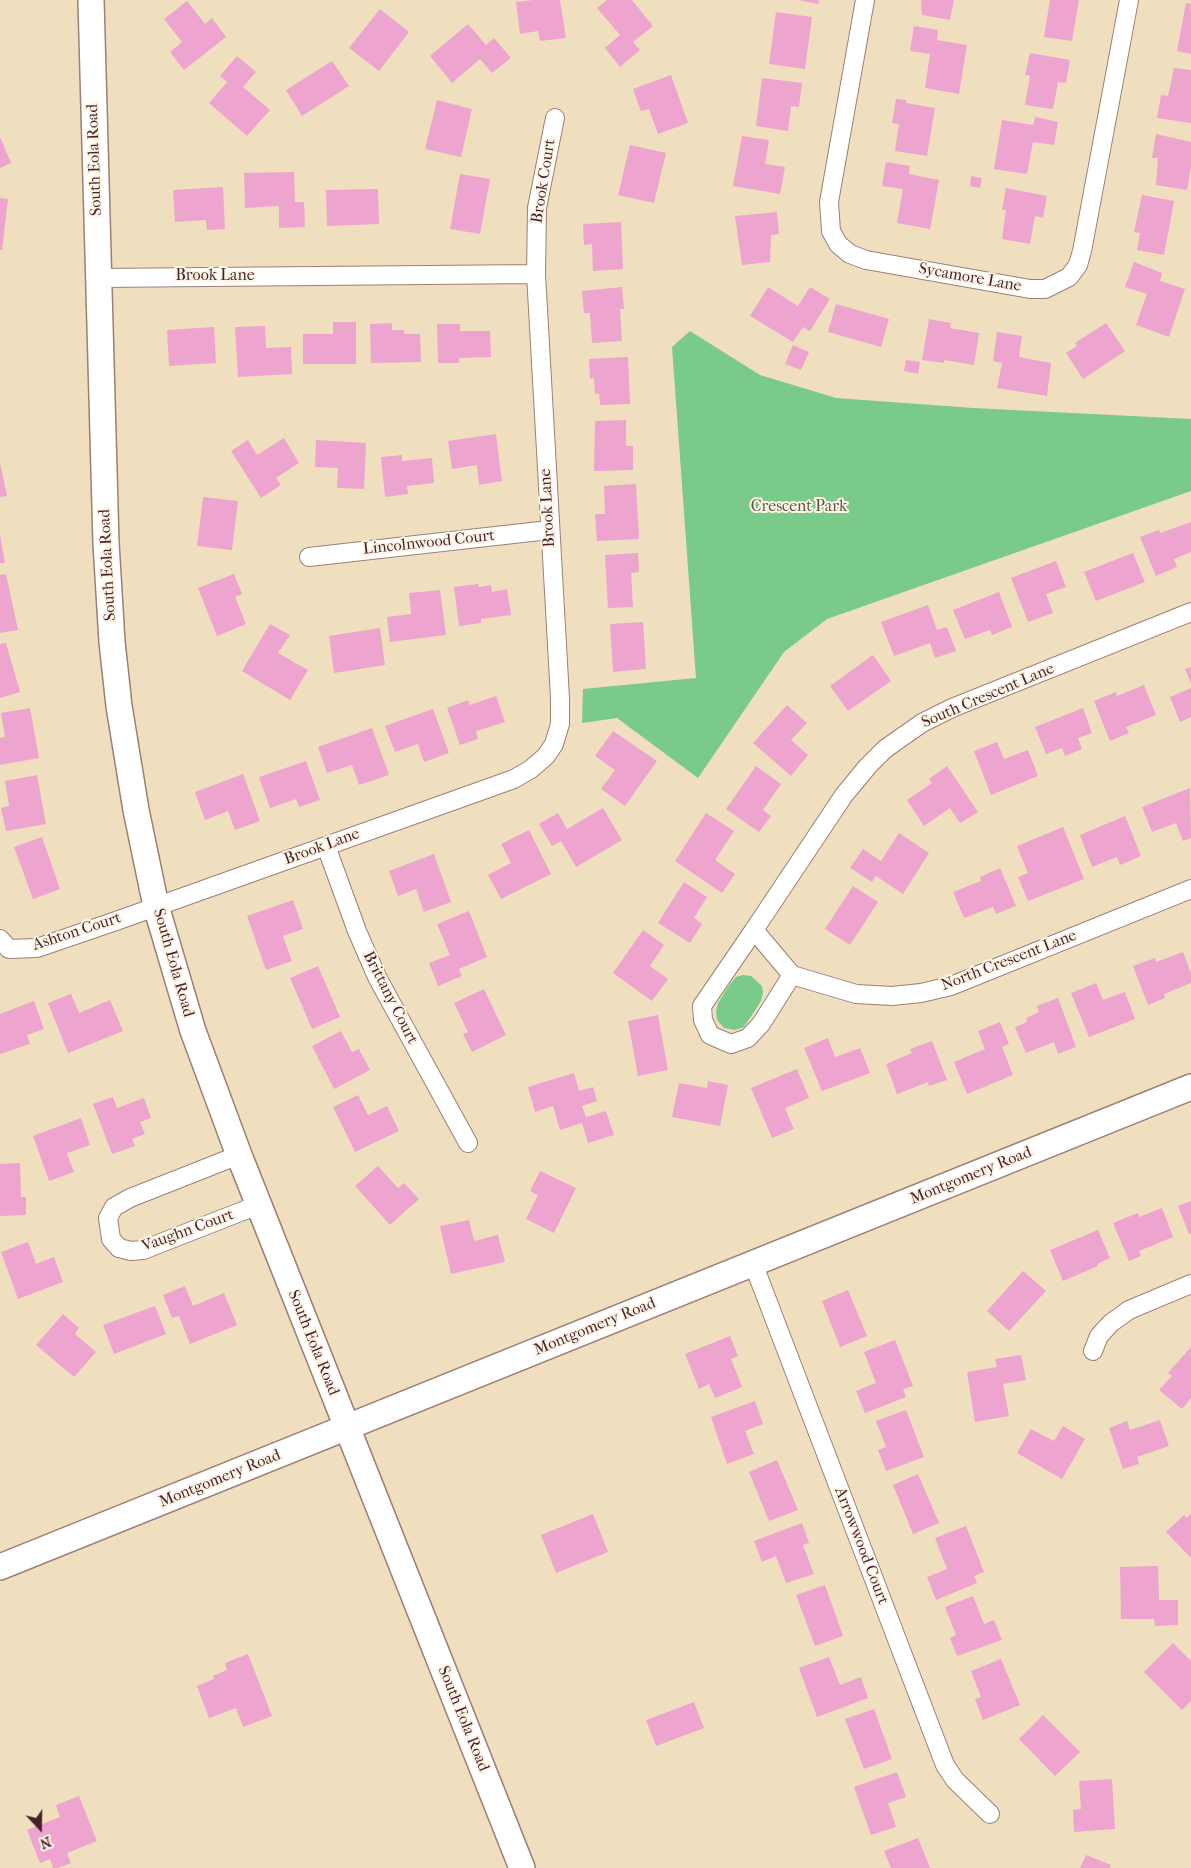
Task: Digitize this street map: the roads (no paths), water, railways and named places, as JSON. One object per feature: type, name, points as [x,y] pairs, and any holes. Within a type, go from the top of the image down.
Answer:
[{"type":"street","name":"South Eola Road","points":[[91,0],[106,534],[112,642],[119,706],[136,810],[156,906],[193,1031],[238,1155],[522,1868]]},
{"type":"street","name":"Sycamore Lane","points":[[865,0],[829,202],[831,230],[838,244],[850,254],[866,260],[1030,289],[1045,289],[1069,277],[1078,265],[1129,0]]},
{"type":"street","name":"Brook Court","points":[[536,274],[537,208],[555,118]]},
{"type":"street","name":"Brook Lane","points":[[99,278],[536,274],[560,715],[554,744],[546,756],[531,769],[514,779],[156,906]]},
{"type":"street","name":"Lincolnwood Court","points":[[309,557],[549,530]]},
{"type":"street","name":"South Crescent Lane","points":[[792,975],[761,1024],[748,1038],[730,1044],[710,1035],[704,1020],[702,1006],[844,795],[868,766],[902,737],[952,708],[1191,612]]},
{"type":"street","name":"Brittany Court","points":[[326,846],[357,931],[377,977],[468,1143]]},
{"type":"street","name":"North Crescent Lane","points":[[792,975],[856,994],[892,996],[921,993],[951,986],[1191,889]]},
{"type":"street","name":"Ashton Court","points":[[0,939],[9,949],[37,948],[156,906]]},
{"type":"street","points":[[754,930],[792,975]]},
{"type":"street","name":"Montgomery Road","points":[[0,1567],[1191,1087]]},
{"type":"street","name":"Vaughn Court","points":[[238,1155],[130,1198],[114,1208],[108,1218],[111,1239],[119,1248],[131,1252],[143,1250],[258,1205]]},
{"type":"street","name":"Arrowwood Court","points":[[753,1263],[945,1765],[955,1780],[990,1814]]},
{"type":"street","points":[[1093,1351],[1099,1336],[1105,1329],[1129,1310],[1191,1284]]},
{"type":"park label","name":"Crescent Park","points":[[799,507]]}]
